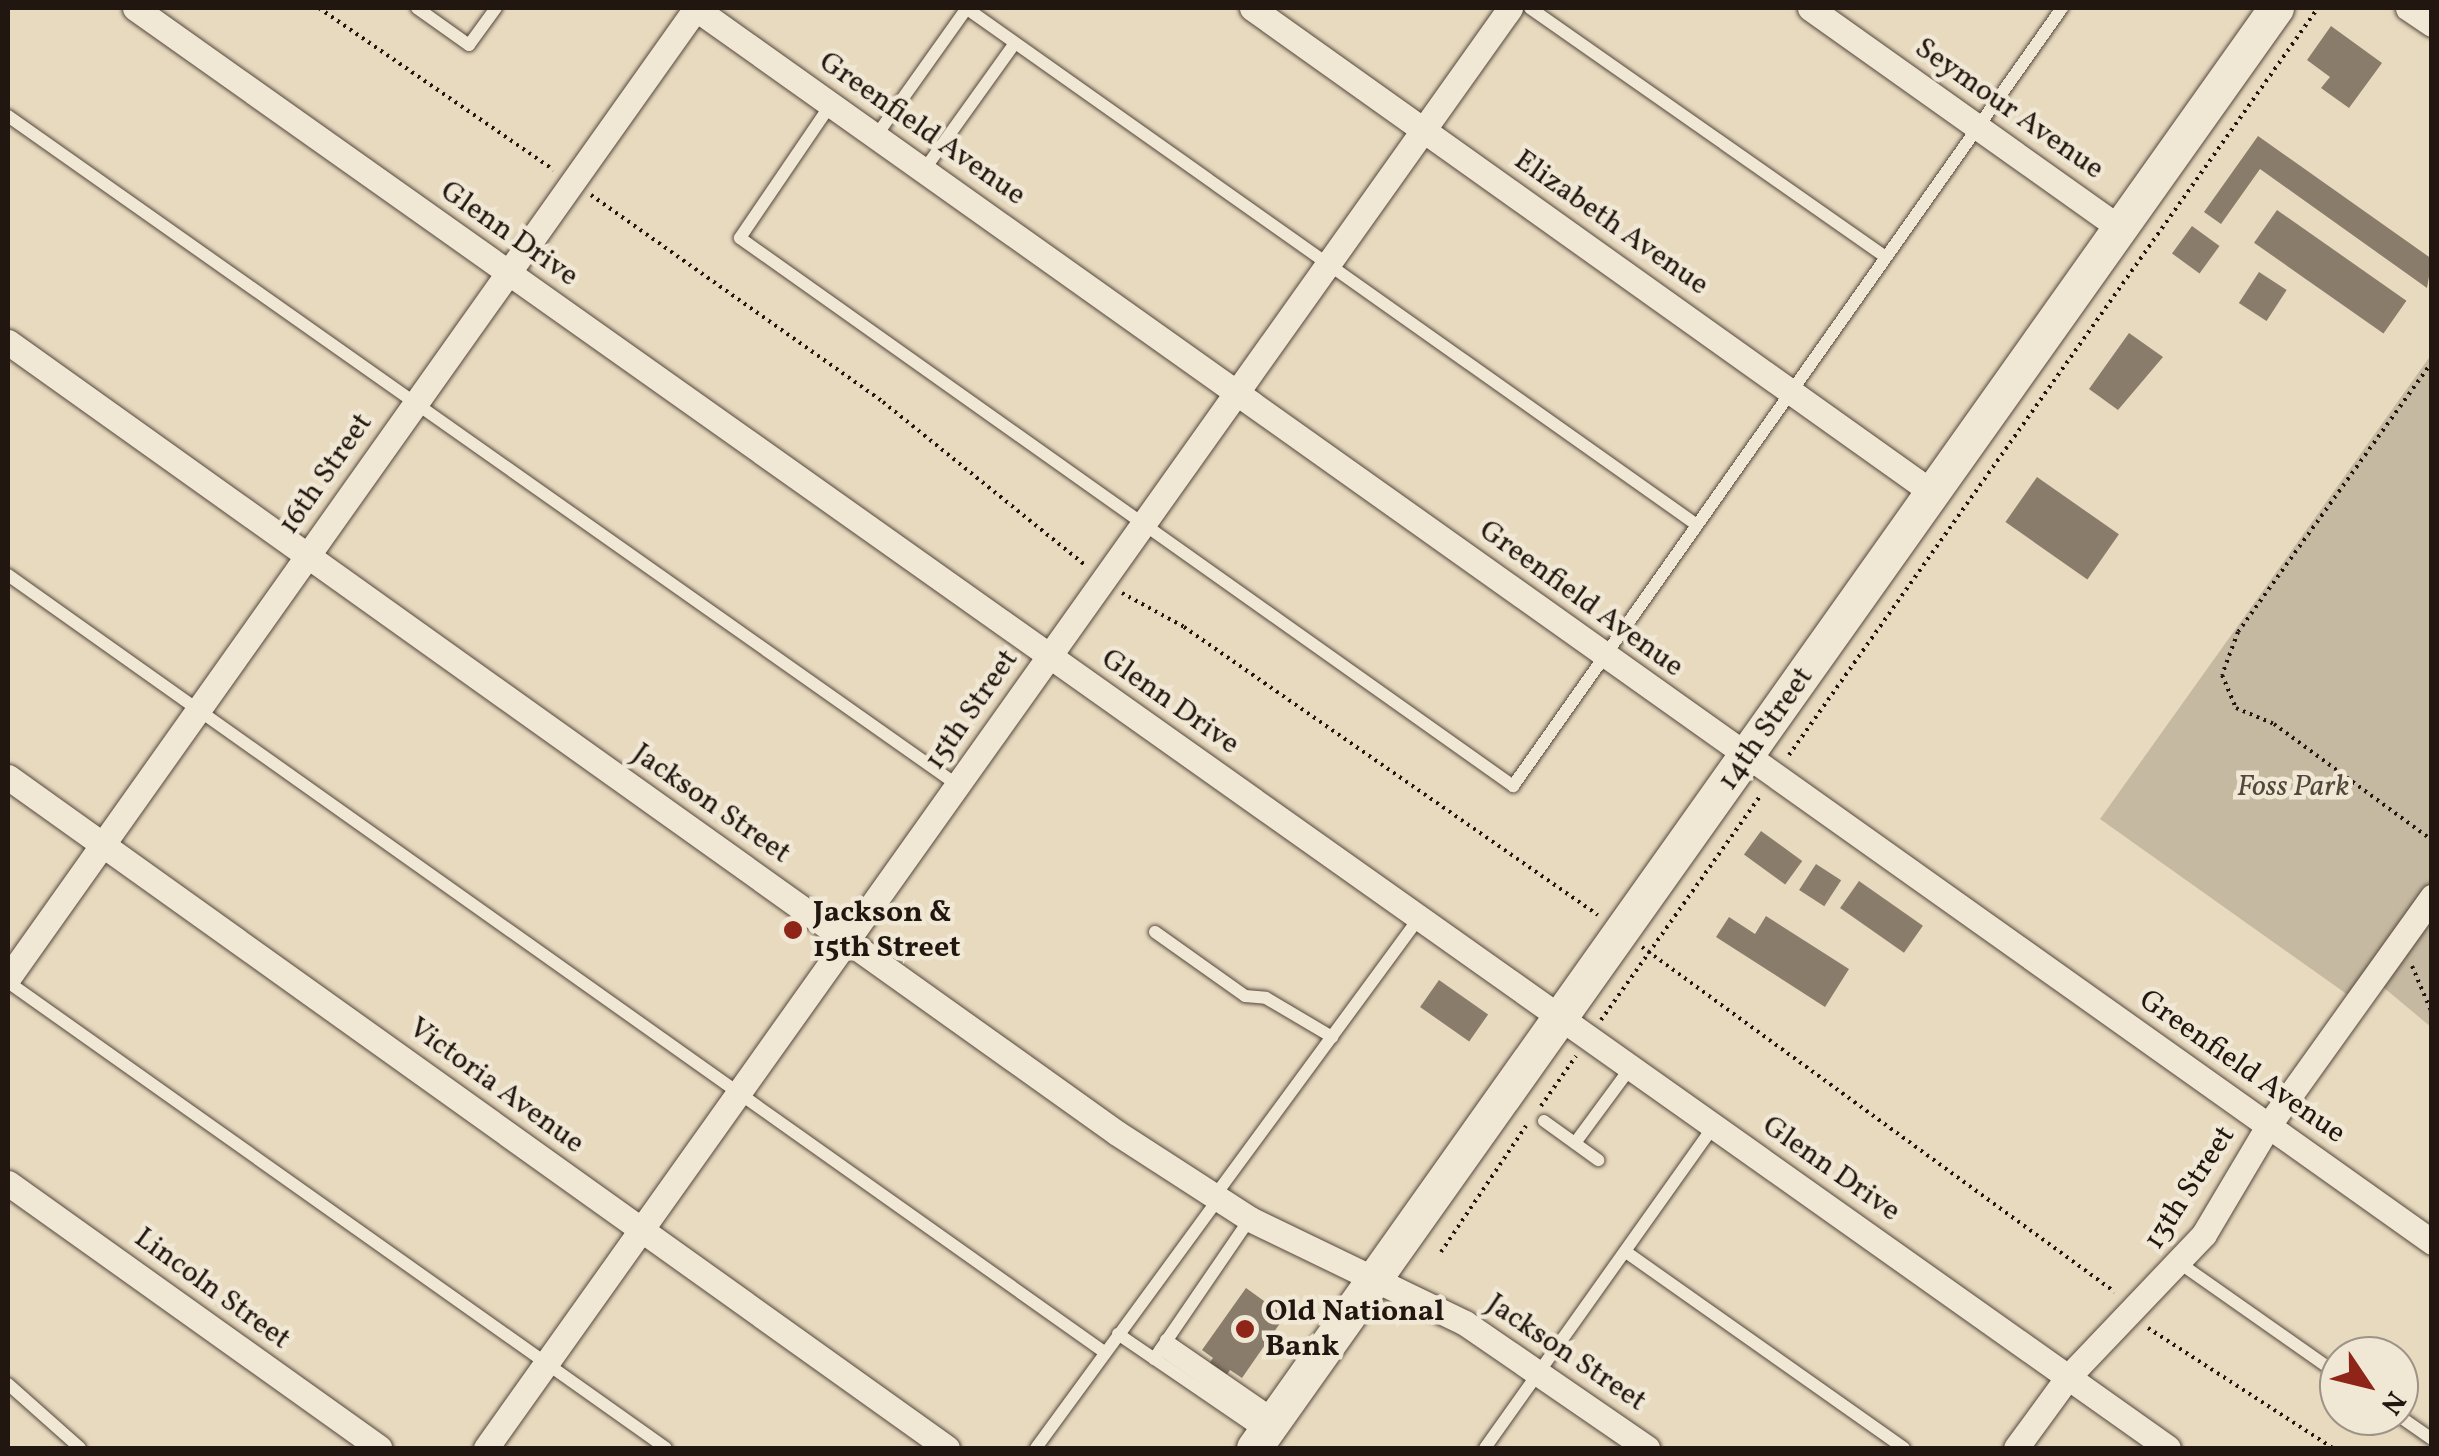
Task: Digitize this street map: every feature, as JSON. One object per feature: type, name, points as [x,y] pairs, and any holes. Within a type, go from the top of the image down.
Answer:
[{"type":"street","name":"Glenn Drive","points":[[135,8],[2168,1448]]},
{"type":"street","name":"16th Street","points":[[8,980],[695,8]]},
{"type":"street","name":"Greenfield Avenue","points":[[695,8],[2432,1242]]},
{"type":"street","name":"Elizabeth Avenue","points":[[1252,8],[1933,493]]},
{"type":"street","name":"15th Street","points":[[486,1448],[1510,8]]},
{"type":"street","name":"Seymour Avenue","points":[[1810,8],[2121,229]]},
{"type":"street","name":"14th Street","points":[[1267,1431],[1561,1017],[1760,766],[1933,493],[2276,8]]},
{"type":"street","points":[[2408,8],[2432,24]]},
{"type":"street","name":"Jackson Street","points":[[8,342],[848,942],[1216,1198],[1250,1219],[1376,1278],[1541,1371],[1647,1448]]},
{"type":"street","name":"Victoria Avenue","points":[[8,776],[948,1448]]},
{"type":"street","name":"13th Street","points":[[2016,1448],[2068,1378],[2180,1264],[2268,1126],[2397,940],[2432,897]]},
{"type":"street","name":"Lincoln Street","points":[[8,1183],[379,1448]]},
{"type":"lane","points":[[417,8],[469,45],[496,8]]},
{"type":"lane","points":[[876,136],[966,8],[1698,525]]},
{"type":"lane","points":[[1530,8],[1886,257]]},
{"type":"lane","points":[[831,104],[740,238],[1513,786],[2062,8]]},
{"type":"lane","points":[[924,170],[1015,43]]},
{"type":"lane","points":[[8,116],[958,786]]},
{"type":"lane","points":[[8,575],[1104,1352]]},
{"type":"lane","points":[[1036,1448],[1418,918]]},
{"type":"lane","points":[[1155,932],[1245,996],[1266,998],[1332,1037]]},
{"type":"lane","points":[[8,980],[666,1448]]},
{"type":"lane","points":[[1575,1144],[1630,1067]]},
{"type":"lane","points":[[1544,1121],[1598,1160]]},
{"type":"lane","points":[[1485,1448],[1714,1126]]},
{"type":"lane","points":[[1160,1349],[1250,1219]]},
{"type":"lane","points":[[1626,1252],[1904,1448]]},
{"type":"lane","points":[[2180,1264],[2319,1361]]},
{"type":"lane","points":[[1118,1334],[1160,1349],[1267,1431]]},
{"type":"lane","points":[[1160,1349],[1267,1431]]},
{"type":"lane","points":[[8,1384],[80,1448]]},
{"type":"path","points":[[319,8],[548,166]]},
{"type":"path","points":[[1599,1024],[1649,953],[1760,766],[2318,8]]},
{"type":"path","points":[[592,196],[884,402],[1085,566]]},
{"type":"path","points":[[2432,362],[2238,632],[2222,675],[2236,708],[2274,724],[2432,840]]},
{"type":"path","points":[[1120,592],[1184,627],[1603,920]]},
{"type":"path","points":[[2397,940],[2432,1012]]},
{"type":"path","points":[[1642,947],[2127,1304]]},
{"type":"path","points":[[1441,1252],[1579,1051]]},
{"type":"path","points":[[2139,1321],[2333,1448]]},
{"type":"green space","name":"Foss Park","points":[[2431,355],[2431,1027],[2383,987],[2348,995],[2100,819]]},
{"type":"building","points":[[2331,26],[2382,63],[2349,108],[2321,88],[2330,77],[2307,60]]},
{"type":"building","points":[[2258,136],[2432,259],[2427,288],[2260,169],[2221,224],[2204,212]]},
{"type":"building","points":[[2277,210],[2406,301],[2383,333],[2254,243]]},
{"type":"building","points":[[2192,226],[2220,246],[2200,273],[2172,254]]},
{"type":"building","points":[[2259,272],[2287,290],[2267,321],[2239,303]]},
{"type":"building","points":[[2129,333],[2163,357],[2118,410],[2089,389]]},
{"type":"building","points":[[2037,477],[2119,534],[2087,579],[2005,522]]},
{"type":"building","points":[[1761,831],[1802,861],[1785,884],[1744,854]]},
{"type":"building","points":[[1816,864],[1841,880],[1824,906],[1799,890]]},
{"type":"building","points":[[1859,881],[1923,926],[1904,953],[1840,908]]},
{"type":"building","points":[[1766,916],[1849,969],[1825,1007],[1716,937],[1729,917],[1755,934]]},
{"type":"building","points":[[1439,980],[1488,1014],[1469,1041],[1420,1007]]},
{"type":"building","name":"Old National Bank","points":[[1246,1288],[1285,1316],[1242,1378],[1230,1370],[1214,1394],[1196,1382],[1213,1358],[1202,1350]]},
{"type":"place","name":"Jackson & 15th Street","points":[[793,930]]},
{"type":"place","name":"Old National Bank","points":[[1245,1329]]}]
